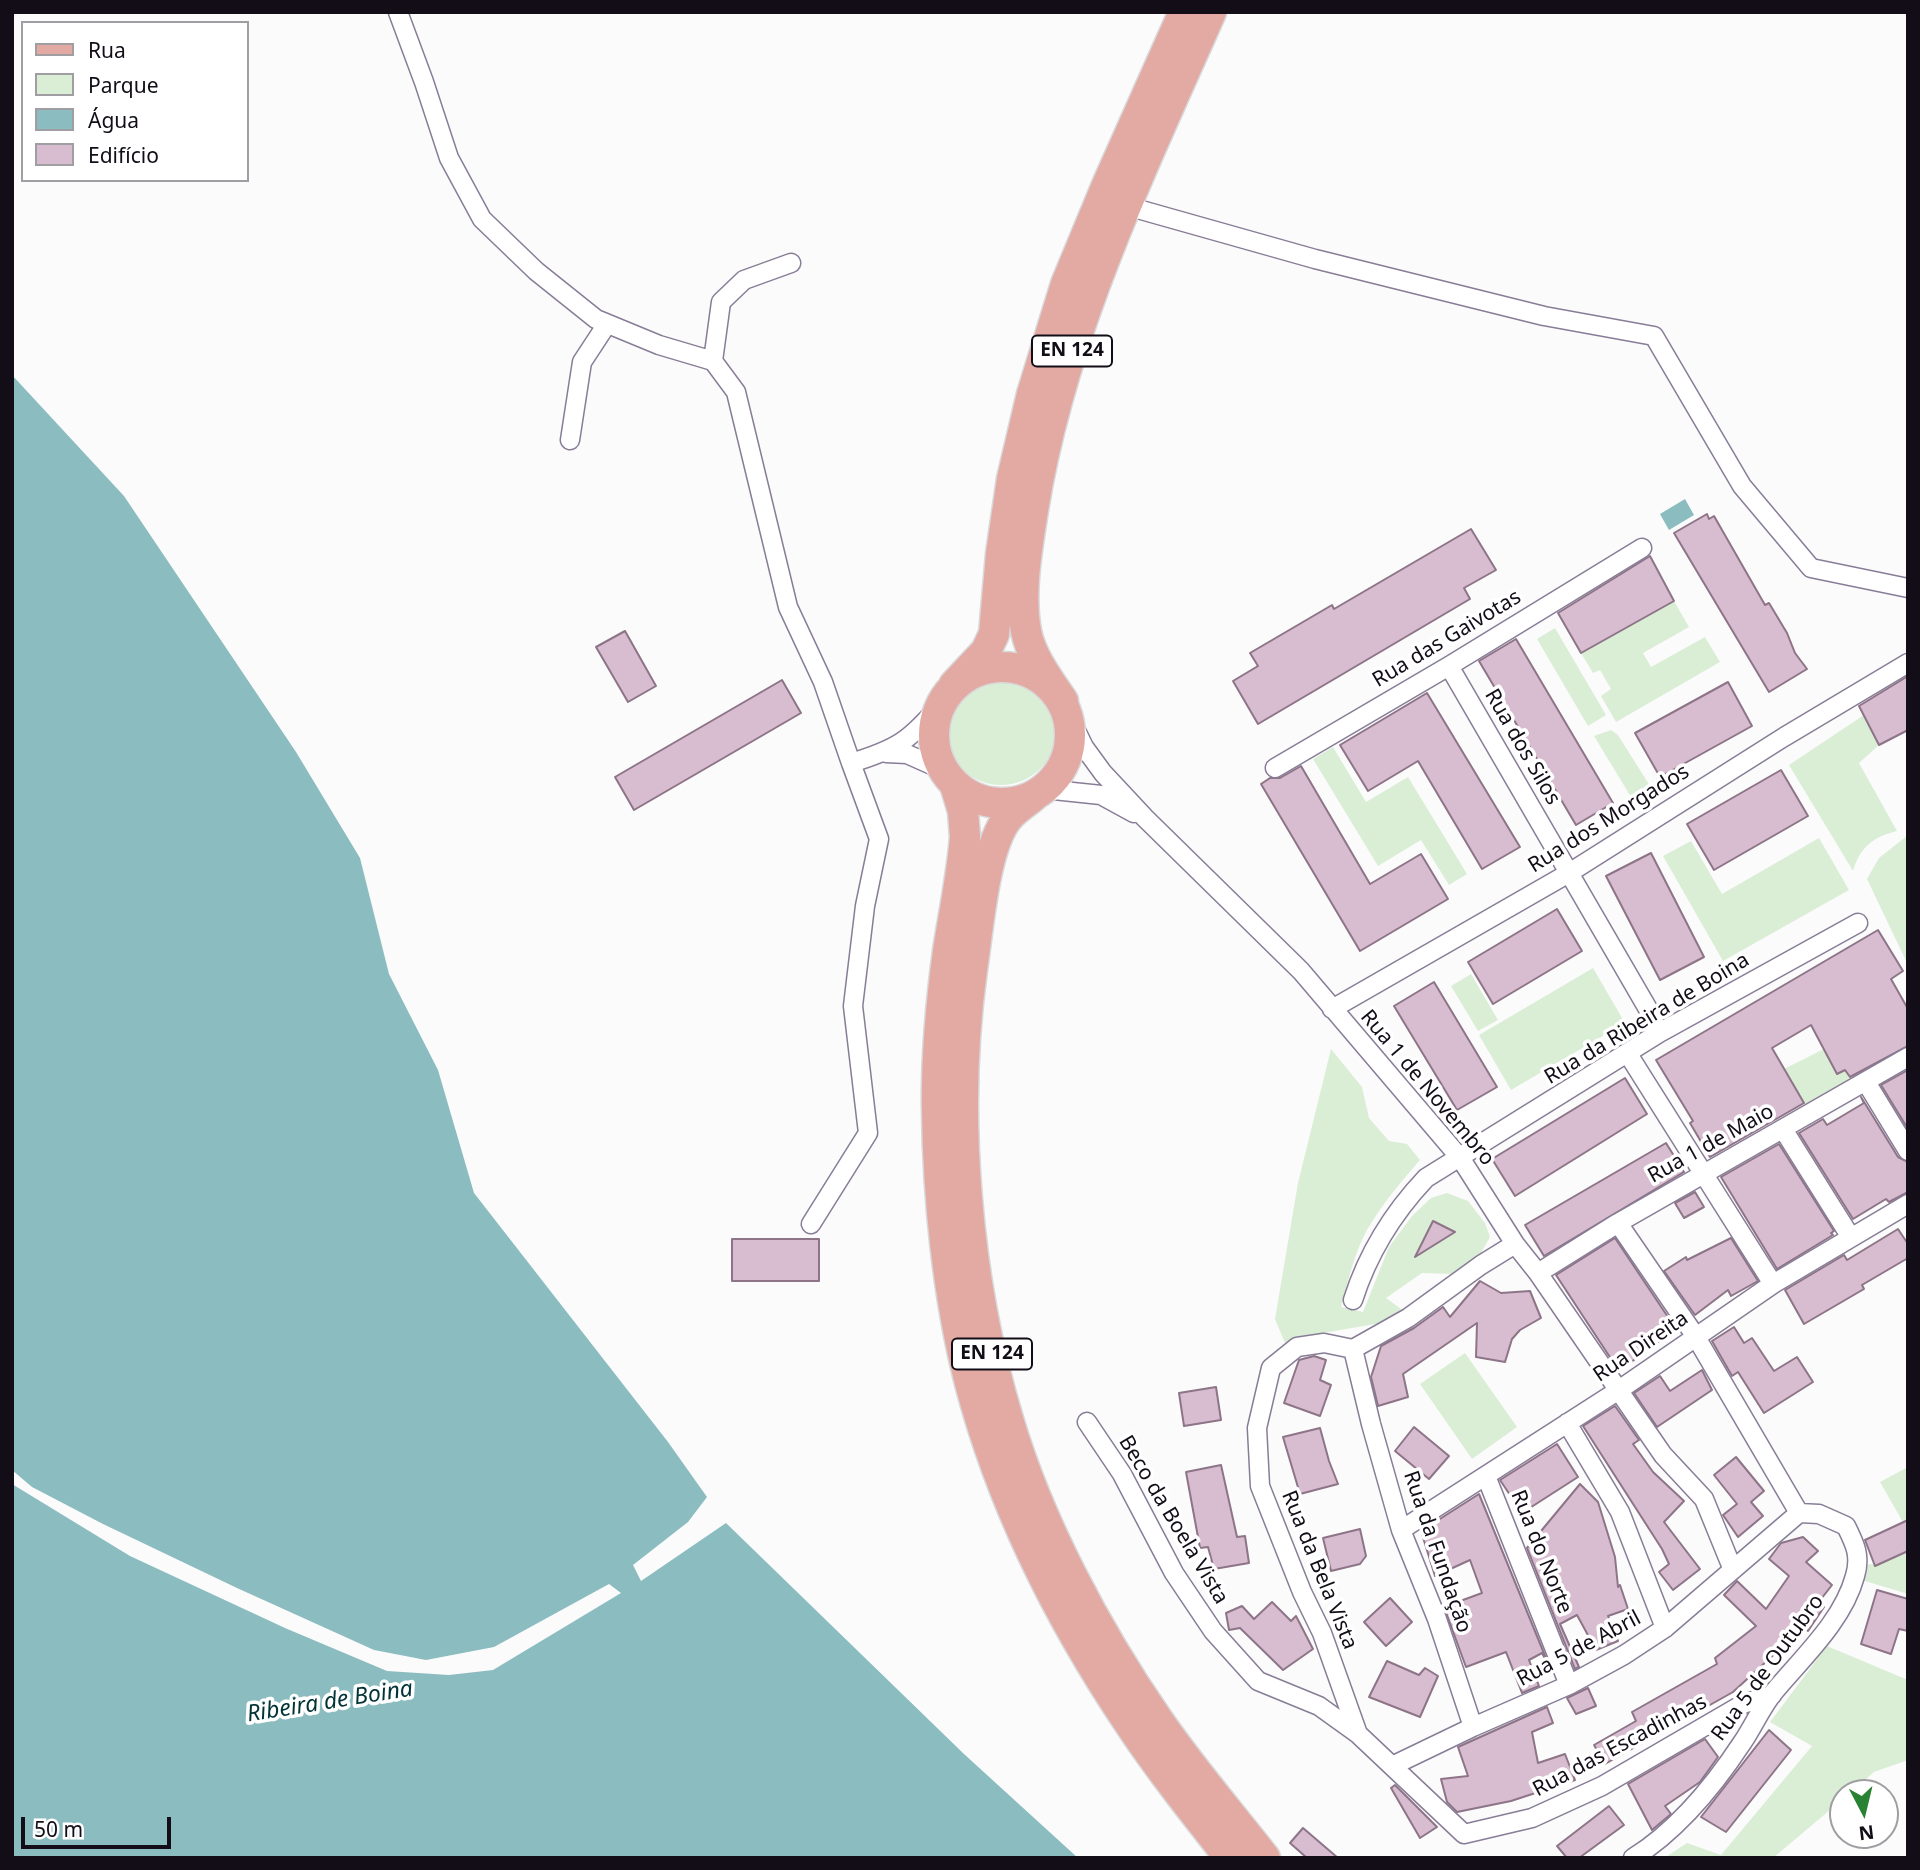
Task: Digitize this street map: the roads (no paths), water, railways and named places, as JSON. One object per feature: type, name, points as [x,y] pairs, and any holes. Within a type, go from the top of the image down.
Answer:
[{"type":"main road","name":"EN 124","points":[[1184,12],[1066,284],[1032,394],[1012,479],[993,634],[986,650],[947,695],[933,726],[934,749],[964,811],[964,837],[939,1032],[937,1109],[941,1206],[954,1297],[970,1382],[1001,1479],[1071,1629],[1131,1726],[1230,1858]]},
{"type":"main road","name":"EN 124","points":[[1211,12],[1100,270],[1061,382],[1040,466],[1026,553],[1026,633],[1033,655],[1065,708],[1071,735],[1068,755],[1059,774],[1009,817],[1001,829],[991,856],[968,1003],[963,1057],[968,1205],[983,1314],[1008,1419],[1037,1499],[1075,1580],[1115,1653],[1158,1720],[1265,1858]]},
{"type":"main road","points":[[947,695],[971,673],[991,667],[1012,666],[1032,673],[1050,685],[1065,708]]},
{"type":"main road","points":[[949,777],[973,797],[993,803],[1014,802],[1040,792]]},
{"type":"street","points":[[398,12],[449,158],[482,219],[536,271],[596,319],[659,345],[713,361],[736,392],[788,607],[823,682],[879,839],[865,906],[853,1006],[868,1133],[811,1224]]},
{"type":"street","points":[[1127,206],[1315,259],[1544,316],[1654,336],[1742,486],[1811,568],[1908,588]]},
{"type":"street","points":[[713,361],[721,302],[744,280],[791,263]]},
{"type":"street","points":[[570,440],[582,362],[607,324]]},
{"type":"street","name":"Rua das Gaivotas","points":[[1275,768],[1642,548]]},
{"type":"street","name":"Rua dos Morgados","points":[[1332,1009],[1569,873],[1784,737],[1908,663]]},
{"type":"street","name":"Rua dos Silos","points":[[1449,666],[1648,1009],[1659,1033]]},
{"type":"street","points":[[886,753],[919,728],[947,695]]},
{"type":"street","points":[[1065,708],[1084,747],[1097,765],[1145,818]]},
{"type":"street","points":[[851,763],[886,753],[907,754],[949,777]]},
{"type":"street","points":[[1040,792],[1101,795],[1145,818]]},
{"type":"street","name":"Rua 1 de Novembro","points":[[1145,818],[1300,971],[1461,1159],[1515,1244],[1538,1273],[1663,1455],[1704,1499],[1733,1570]]},
{"type":"street","name":"Rua da Ribeira de Boina","points":[[1353,1300],[1361,1274],[1378,1241],[1403,1202],[1426,1178],[1461,1159],[1659,1033],[1858,923]]},
{"type":"street","points":[[1628,1054],[1773,1284]]},
{"type":"street","name":"Rua 1 de Maio","points":[[1538,1273],[1618,1223],[1908,1058]]},
{"type":"street","points":[[1866,1082],[1908,1151]]},
{"type":"street","points":[[1783,1129],[1850,1237]]},
{"type":"street","name":"Rua Direita","points":[[1401,1530],[1619,1391],[1773,1284],[1908,1204]]},
{"type":"street","points":[[1618,1223],[1696,1337],[1800,1513]]},
{"type":"street","points":[[1353,1349],[1408,1318],[1515,1244]]},
{"type":"street","name":"Rua da Bela Vista","points":[[1353,1349],[1324,1343],[1297,1347],[1271,1368],[1257,1428],[1260,1486],[1302,1592],[1322,1633],[1358,1734]]},
{"type":"street","name":"Rua da Fundação","points":[[1353,1349],[1401,1530],[1437,1619],[1473,1727]]},
{"type":"street","name":"Beco da Boela Vista","points":[[1087,1422],[1122,1474],[1174,1573],[1213,1631],[1258,1681],[1319,1706],[1358,1734]]},
{"type":"street","points":[[1567,1423],[1620,1512],[1665,1628]]},
{"type":"street","name":"Rua do Norte","points":[[1486,1476],[1569,1685]]},
{"type":"street","name":"Rua 5 de Abril","points":[[1392,1766],[1569,1685],[1625,1655],[1665,1628],[1800,1513]]},
{"type":"street","name":"Rua 5 de Outubro","points":[[1633,1858],[1655,1844],[1686,1815],[1742,1743],[1772,1695],[1802,1662],[1837,1615],[1855,1577],[1859,1553],[1846,1526],[1819,1514],[1800,1513]]},
{"type":"street","name":"Rua das Escadinhas","points":[[1358,1734],[1464,1834],[1532,1818],[1602,1786],[1743,1704],[1772,1695]]},
{"type":"street","points":[[1204,1781],[1279,1858]]},
{"type":"water","name":"Ribeira de Boina","points":[[12,375],[124,496],[296,752],[360,858],[389,974],[438,1070],[474,1193],[668,1442],[707,1497],[688,1522],[633,1565],[641,1581],[726,1523],[964,1754],[1078,1858],[12,1858],[12,1484],[130,1556],[285,1628],[387,1671],[449,1675],[493,1670],[621,1593],[609,1584],[494,1647],[426,1660],[374,1650],[103,1524],[32,1487],[12,1470]]},
{"type":"water","points":[[1685,499],[1694,515],[1669,530],[1660,514]]}]
